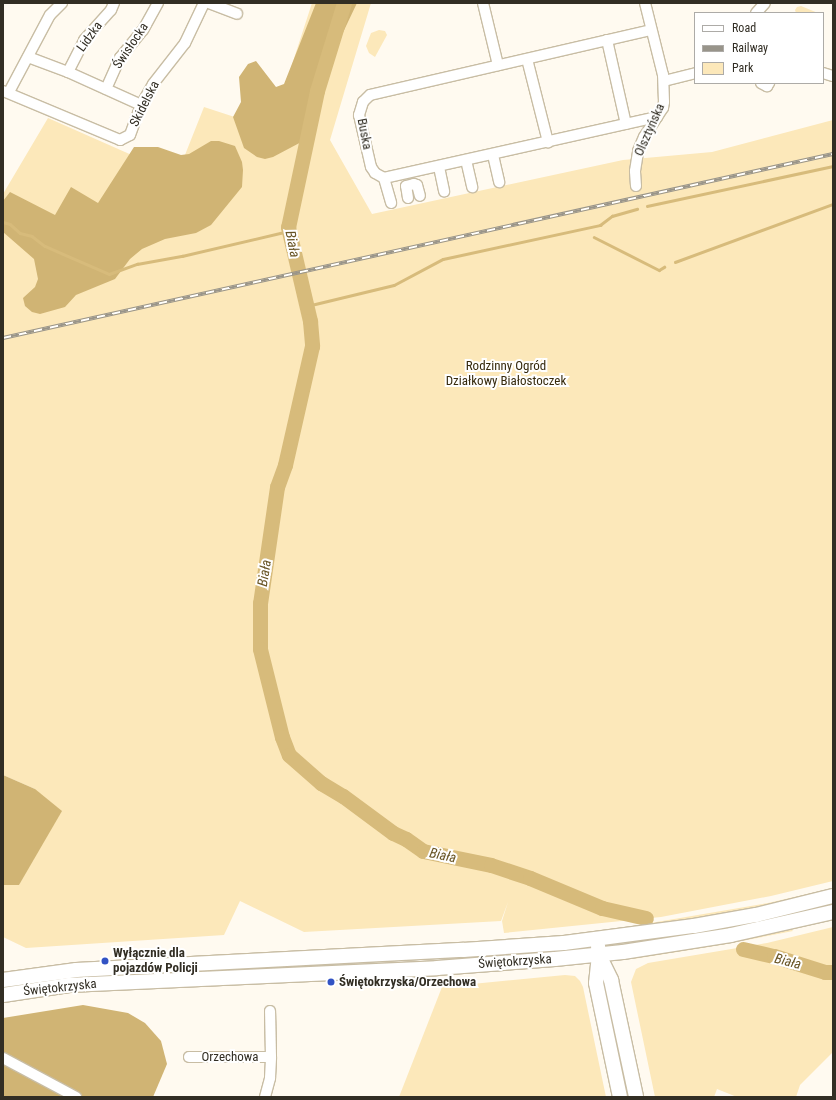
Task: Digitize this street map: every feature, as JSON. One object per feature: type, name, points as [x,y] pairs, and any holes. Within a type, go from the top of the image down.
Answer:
[{"type":"main road","name":"Świętokrzyska","points":[[3,980],[76,970],[514,948],[694,926],[795,906],[833,896]]},
{"type":"main road","points":[[795,906],[798,921]]},
{"type":"main road","name":"Świętokrzyska","points":[[3,996],[69,985],[437,968],[599,955],[731,935],[833,912]]},
{"type":"main road","points":[[597,939],[599,955],[596,984],[620,1097]]},
{"type":"main road","points":[[599,955],[612,980],[636,1097]]},
{"type":"street","name":"Skidelska","points":[[62,3],[50,15],[28,57],[6,92],[120,140],[130,135],[141,105],[153,84],[185,43],[204,3]]},
{"type":"street","name":"Lidzka","points":[[68,72],[84,40],[111,10],[114,3]]},
{"type":"street","name":"Świsłocka","points":[[106,89],[120,58],[142,30],[158,3]]},
{"type":"street","points":[[209,3],[237,14]]},
{"type":"street","points":[[483,3],[498,65]]},
{"type":"street","name":"Olsztyńska","points":[[636,186],[637,156],[644,137],[664,105],[664,81],[645,3]]},
{"type":"street","points":[[757,12],[765,3]]},
{"type":"street","name":"Buska","points":[[384,178],[375,173],[371,167],[359,115],[360,108],[367,97],[651,30]]},
{"type":"street","points":[[607,40],[626,124]]},
{"type":"street","points":[[28,57],[68,72],[141,105]]},
{"type":"street","points":[[527,59],[548,142]]},
{"type":"street","points":[[664,81],[694,73]]},
{"type":"street","points":[[391,203],[384,178],[493,155],[657,116]]},
{"type":"street","points":[[493,155],[499,182]]},
{"type":"street","points":[[466,160],[472,187]]},
{"type":"street","points":[[439,167],[444,191]]},
{"type":"street","points":[[410,173],[413,184],[417,185],[420,196]]},
{"type":"street","points":[[408,198],[406,186],[413,184]]},
{"type":"street","name":"Orzechowa","points":[[265,1097],[270,1078],[270,1011]]},
{"type":"street","name":"Orzechowa","points":[[189,1056],[271,1057]]},
{"type":"street","points":[[3,1058],[76,1097]]},
{"type":"green space","name":"Rodzinny Ogród Działkowy Białostoczek","points":[[312,3],[371,3],[330,140],[372,214],[623,160],[712,152],[833,120],[833,881],[771,896],[661,917],[504,933],[502,921],[508,902],[501,921],[304,932],[240,901],[224,935],[26,948],[3,937],[3,885],[19,885],[35,789],[3,775],[3,194],[48,118],[177,175],[204,107],[271,129]]},
{"type":"green space","points":[[801,6],[816,12],[796,12],[797,7]]},
{"type":"green space","points":[[379,30],[385,31],[387,35],[375,57],[369,53],[366,46],[371,33]]},
{"type":"green space","points":[[833,888],[833,891],[767,907],[625,930],[627,927],[768,903]]},
{"type":"green space","points":[[833,927],[833,1052],[800,1085],[796,1097],[737,1097],[717,1089],[714,1097],[655,1097],[631,982],[636,969],[648,963],[767,943]]},
{"type":"green space","points":[[790,928],[793,931],[721,945],[633,959],[630,956]]},
{"type":"green space","points":[[565,975],[575,976],[583,987],[606,1097],[399,1097],[442,987]]},
{"type":"shaded area","points":[[316,3],[357,3],[327,66],[315,124],[307,139],[273,157],[265,159],[257,157],[244,148],[233,117],[241,102],[239,77],[248,64],[256,61],[276,87],[284,84]]},
{"type":"shaded area","points":[[211,141],[219,141],[235,146],[242,162],[243,170],[242,187],[211,225],[196,233],[165,239],[142,249],[130,259],[115,279],[76,295],[65,307],[40,314],[32,312],[25,306],[23,298],[35,287],[38,279],[34,259],[3,232],[3,201],[10,192],[55,215],[71,187],[98,203],[134,147],[158,147],[181,155],[189,154]]},
{"type":"shaded area","points":[[3,775],[35,789],[62,811],[19,885],[3,885]]},
{"type":"shaded area","points":[[83,1005],[128,1013],[145,1023],[161,1041],[167,1064],[153,1097],[3,1097],[3,1018]]},
{"type":"waterway","name":"Biała","points":[[344,3],[317,91],[288,227],[310,321],[312,346],[285,465],[277,487],[260,603],[260,649],[282,737],[289,755],[321,783],[343,796],[393,833],[406,839],[423,851],[491,865],[530,878],[602,908],[646,918]]},
{"type":"waterway","points":[[647,206],[833,166]]},
{"type":"waterway","points":[[675,262],[833,204]]},
{"type":"waterway","points":[[307,306],[394,285],[443,259],[600,225],[612,216],[637,209]]},
{"type":"waterway","points":[[3,222],[10,224],[20,233],[32,236],[45,246],[109,274],[137,264],[182,256],[289,231]]},
{"type":"waterway","points":[[594,237],[659,270],[664,267]]},
{"type":"waterway","name":"Biała","points":[[743,949],[774,956],[825,972],[833,972]]},
{"type":"railway","points":[[3,338],[833,154]]},
{"type":"place","name":"Wyłącznie dla pojazdów Policji","points":[[105,961]]},
{"type":"place","name":"Świętokrzyska/Orzechowa","points":[[331,982]]}]
